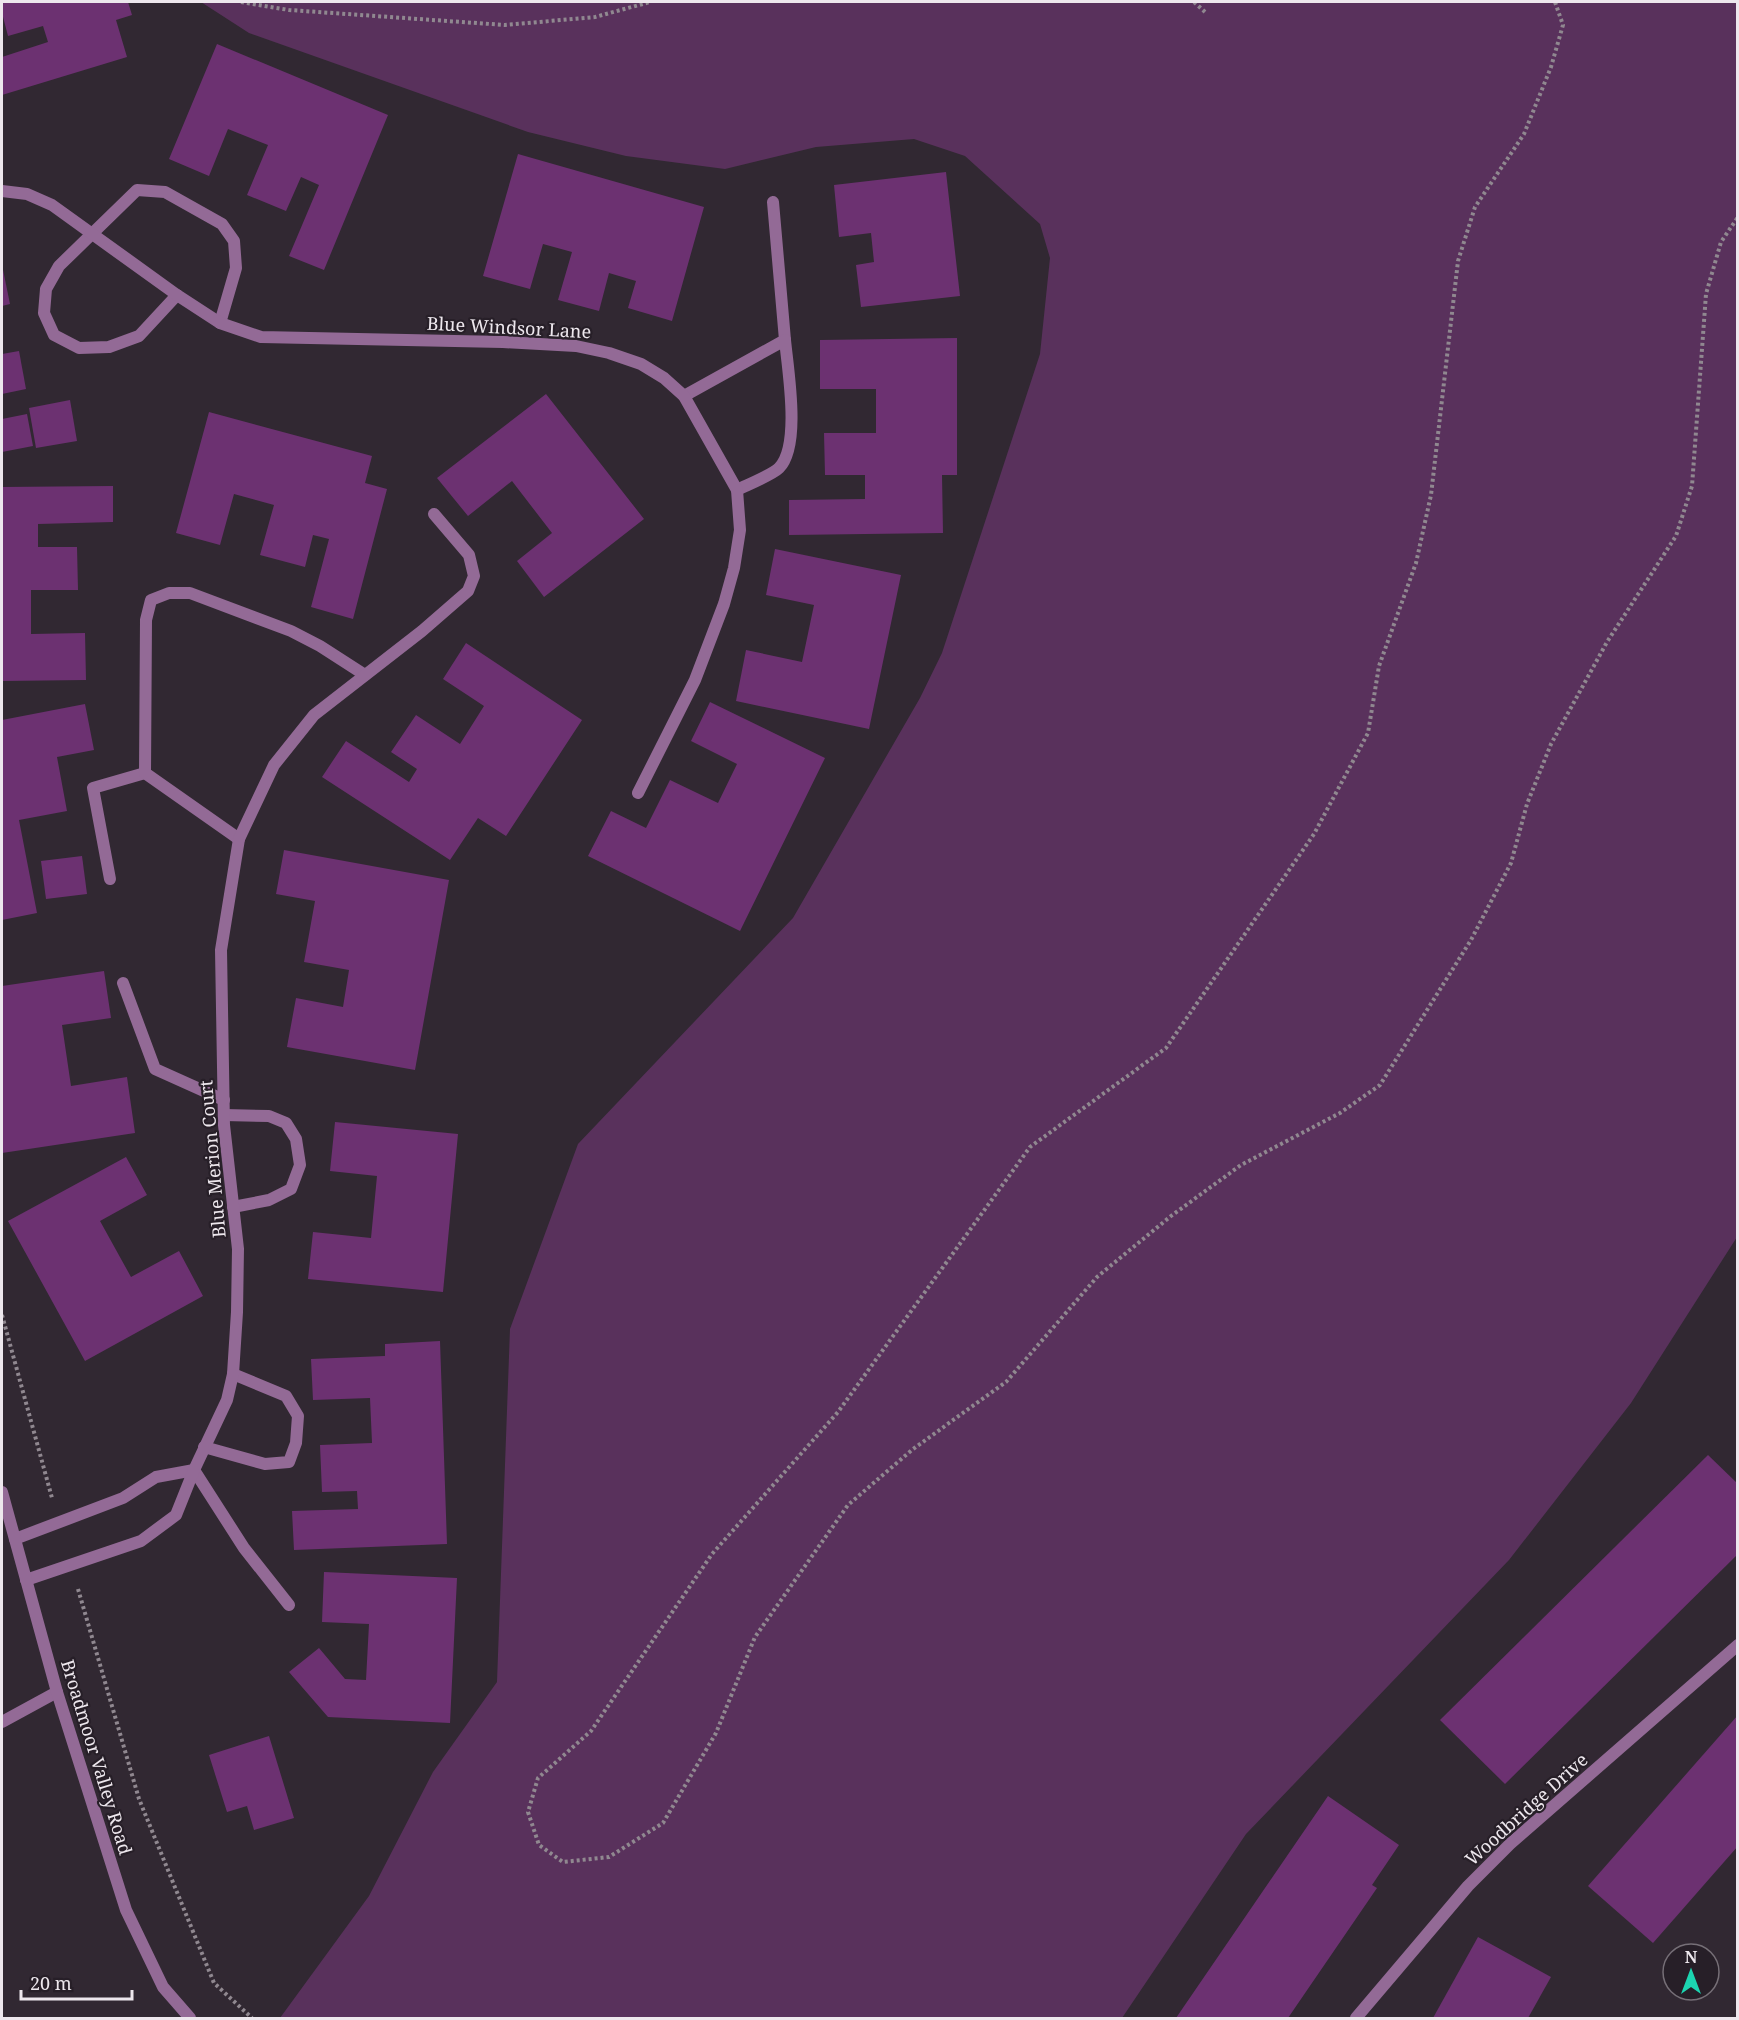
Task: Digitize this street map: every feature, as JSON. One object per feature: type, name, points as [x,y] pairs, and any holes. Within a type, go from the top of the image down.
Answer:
[{"type":"street","points":[[177,295],[139,336],[109,347],[79,348],[54,335],[44,313],[46,289],[59,266],[137,190],[165,192],[222,224],[234,241],[236,268],[220,323]]},
{"type":"street","name":"Blue Windsor Lane","points":[[2,191],[27,194],[52,205],[177,295],[220,323],[261,337],[503,342],[576,346],[609,352],[641,364],[664,378],[684,396],[737,490],[740,530],[734,568],[724,604],[695,680],[638,793]]},
{"type":"street","points":[[737,490],[778,468],[789,449],[792,428],[773,202]]},
{"type":"street","points":[[684,396],[785,340]]},
{"type":"street","name":"Blue Merion Court","points":[[26,1580],[141,1541],[176,1515],[227,1400],[233,1374],[238,1260],[224,1114],[221,950],[239,839],[274,765],[314,716],[422,632],[468,591],[474,576],[469,555],[434,514]]},
{"type":"street","points":[[145,773],[146,620],[151,600],[169,594],[190,594],[291,631],[320,646],[365,675]]},
{"type":"street","points":[[145,773],[239,839]]},
{"type":"street","points":[[110,879],[93,788],[145,773]]},
{"type":"street","points":[[123,983],[155,1069],[224,1100]]},
{"type":"street","points":[[224,1114],[269,1116],[286,1123],[296,1139],[300,1166],[291,1189],[269,1200],[233,1207]]},
{"type":"street","points":[[204,1448],[265,1464],[289,1462],[296,1443],[298,1416],[286,1396],[233,1374]]},
{"type":"street","points":[[15,1539],[123,1498],[156,1477],[194,1470],[244,1548],[290,1605]]},
{"type":"street","name":"Broadmoor Valley Road","points":[[2,1492],[57,1692],[126,1910],[163,1987],[190,2019]]},
{"type":"street","name":"Woodbridge Drive","points":[[1356,2019],[1468,1886],[1510,1844],[1737,1645]]},
{"type":"street","points":[[2,1722],[57,1692]]},
{"type":"path","points":[[241,2],[289,10],[505,25],[595,17],[650,2]]},
{"type":"path","points":[[1194,2],[1205,12]]},
{"type":"path","points":[[1555,2],[1563,25],[1551,67],[1524,134],[1475,207],[1458,261],[1431,495],[1416,563],[1379,666],[1368,733],[1314,834],[1166,1048],[1030,1147],[837,1412],[712,1554],[591,1731],[538,1778],[528,1812],[538,1845],[562,1863],[609,1857],[663,1823],[716,1732],[755,1637],[848,1505],[913,1449],[1006,1382],[1097,1277],[1171,1216],[1241,1166],[1340,1113],[1380,1085],[1471,940],[1511,863],[1527,804],[1551,744],[1607,642],[1676,536],[1692,486],[1706,294],[1721,242],[1737,217]]},
{"type":"path","points":[[2,1315],[59,1523]]},
{"type":"path","points":[[71,1565],[139,1799],[214,1983],[252,2019]]},
{"type":"shaded area","points":[[201,2],[1737,2],[1737,1237],[1631,1403],[1509,1560],[1246,1834],[1122,2018],[280,2018],[369,1896],[433,1772],[497,1682],[510,1329],[578,1144],[793,918],[920,698],[942,653],[1040,354],[1050,258],[1040,224],[965,156],[914,139],[816,147],[725,169],[626,156],[528,132],[249,33]]},
{"type":"building","points":[[2,2],[128,2],[132,15],[116,20],[127,57],[2,95],[2,57],[48,42],[43,26],[8,36],[2,13]]},
{"type":"building","points":[[217,44],[388,115],[324,270],[289,256],[319,185],[301,177],[286,211],[247,195],[268,145],[228,129],[209,176],[169,159]]},
{"type":"building","points":[[518,154],[704,207],[672,321],[628,308],[636,281],[609,273],[599,311],[558,300],[572,252],[543,244],[530,289],[483,276]]},
{"type":"building","points":[[946,172],[960,296],[861,307],[856,265],[874,262],[871,233],[839,237],[834,185]]},
{"type":"building","points":[[2,265],[10,304],[2,306]]},
{"type":"building","points":[[957,338],[957,475],[942,475],[943,533],[789,535],[789,500],[865,499],[865,475],[825,475],[824,433],[876,433],[876,389],[820,389],[820,340]]},
{"type":"building","points":[[19,351],[26,389],[2,394],[2,354]]},
{"type":"building","points":[[546,394],[644,519],[544,597],[517,561],[552,533],[512,481],[468,516],[437,478]]},
{"type":"building","points":[[70,400],[77,441],[36,448],[29,408]]},
{"type":"building","points":[[209,412],[372,456],[365,483],[387,489],[353,619],[311,607],[329,539],[313,535],[305,567],[260,555],[274,505],[234,494],[220,545],[176,533]]},
{"type":"building","points":[[27,414],[33,446],[2,452],[2,419]]},
{"type":"building","points":[[113,486],[113,522],[38,524],[38,547],[77,547],[78,590],[31,590],[31,634],[85,633],[86,680],[2,681],[2,487]]},
{"type":"building","points":[[775,549],[901,575],[869,729],[736,701],[746,650],[802,662],[814,605],[766,595]]},
{"type":"building","points":[[466,643],[582,720],[506,836],[478,818],[450,860],[322,777],[346,741],[409,782],[417,769],[391,752],[416,715],[460,744],[484,706],[443,679]]},
{"type":"building","points":[[710,702],[825,758],[740,931],[588,856],[611,811],[646,828],[670,780],[718,803],[737,764],[691,741]]},
{"type":"building","points":[[85,704],[94,750],[57,757],[67,811],[19,820],[37,913],[2,920],[2,720]]},
{"type":"building","points":[[284,850],[449,880],[415,1070],[287,1047],[296,998],[343,1007],[349,970],[304,962],[315,901],[276,894]]},
{"type":"building","points":[[82,856],[87,894],[46,899],[41,861]]},
{"type":"building","points":[[104,971],[111,1018],[62,1025],[71,1086],[127,1077],[135,1133],[2,1153],[2,986]]},
{"type":"building","points":[[335,1122],[458,1134],[443,1292],[308,1279],[313,1232],[371,1238],[377,1176],[330,1171]]},
{"type":"building","points":[[126,1157],[147,1195],[100,1221],[131,1277],[179,1251],[203,1296],[85,1361],[8,1221]]},
{"type":"building","points":[[440,1341],[447,1544],[294,1550],[292,1511],[358,1509],[357,1491],[322,1492],[320,1445],[372,1443],[370,1398],[313,1400],[311,1359],[385,1356],[385,1344]]},
{"type":"building","points":[[1708,1455],[1738,1484],[1738,1554],[1505,1784],[1440,1720]]},
{"type":"building","points":[[324,1572],[457,1578],[450,1723],[328,1717],[289,1672],[319,1648],[345,1679],[366,1680],[369,1624],[322,1622]]},
{"type":"building","points":[[1738,1715],[1738,1846],[1653,1943],[1588,1886]]},
{"type":"building","points":[[269,1736],[294,1818],[254,1830],[247,1806],[227,1812],[209,1755]]},
{"type":"building","points":[[1328,1796],[1399,1845],[1372,1885],[1377,1888],[1288,2018],[1176,2018]]},
{"type":"building","points":[[1478,1937],[1551,1977],[1528,2018],[1433,2018]]}]
